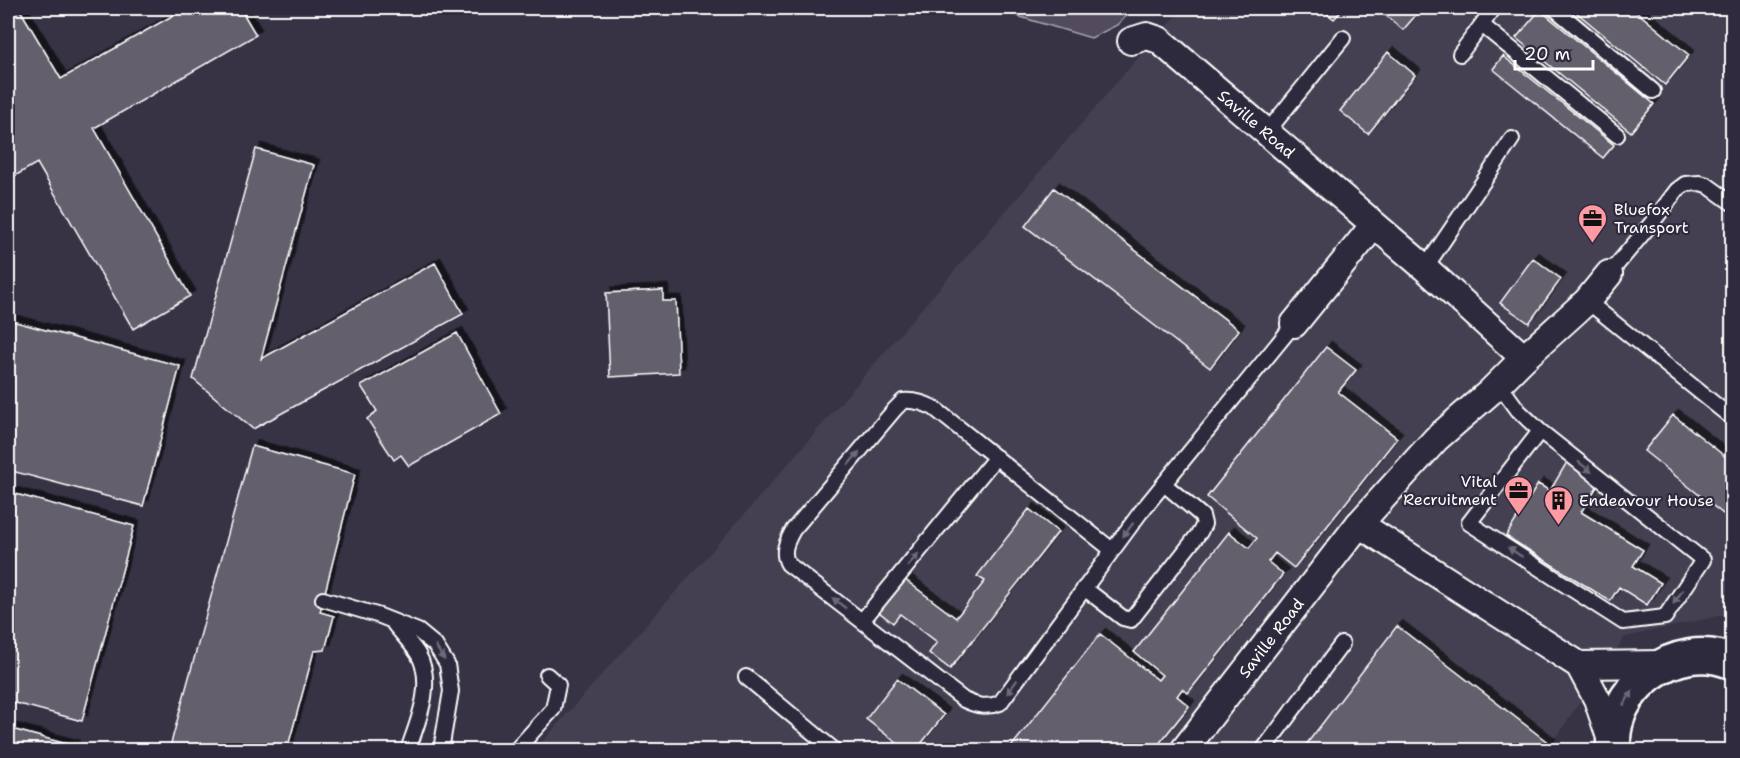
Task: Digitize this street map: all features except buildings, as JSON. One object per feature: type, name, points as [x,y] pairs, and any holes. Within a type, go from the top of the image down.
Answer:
[{"type":"street","name":"Saville Road","points":[[1131,41],[1147,36],[1159,40],[1425,268],[1524,358]]},
{"type":"street","points":[[1294,324],[1374,225]]},
{"type":"street","name":"Saville Road","points":[[1184,750],[1359,524],[1436,439],[1499,384],[1587,301],[1609,274]]},
{"type":"street","points":[[1359,524],[1579,664],[1597,699],[1614,748]]},
{"type":"street","points":[[1614,748],[1617,720],[1627,697],[1644,677],[1665,664],[1684,657],[1723,655]]},
{"type":"street","points":[[1579,664],[1665,664]]},
{"type":"lane","points":[[1460,54],[1494,8]]},
{"type":"lane","points":[[1554,8],[1653,91]]},
{"type":"lane","points":[[1482,25],[1617,135]]},
{"type":"lane","points":[[1267,132],[1343,38]]},
{"type":"lane","points":[[1425,268],[1512,140]]},
{"type":"lane","points":[[1609,274],[1677,190],[1686,184],[1707,185],[1732,203]]},
{"type":"lane","points":[[1587,301],[1732,418]]},
{"type":"lane","points":[[1112,550],[934,408],[924,403],[903,401],[793,530],[784,550],[788,564],[964,700],[984,707],[1000,703],[1112,550],[1294,324]]},
{"type":"lane","points":[[1499,384],[1518,410],[1539,431],[1703,560],[1665,617],[1623,622],[1469,523],[1539,431]]},
{"type":"lane","points":[[862,621],[996,457]]},
{"type":"lane","points":[[1084,588],[1123,618],[1131,620],[1200,532],[1204,524],[1202,516],[1164,484]]},
{"type":"lane","points":[[323,599],[380,616],[418,631],[435,645],[447,664],[451,691],[441,750]]},
{"type":"lane","points":[[393,622],[418,654],[424,670],[424,698],[408,750]]},
{"type":"lane","points":[[1263,750],[1342,644]]},
{"type":"lane","points":[[516,750],[553,709],[558,685],[547,675]]},
{"type":"lane","points":[[746,677],[834,750]]},
{"type":"shaded area","points":[[990,8],[1134,8],[1117,25],[1091,38]]},
{"type":"shaded area","points":[[1171,8],[1732,9],[1732,613],[1625,637],[1551,744],[1552,750],[535,750],[750,508],[1180,12]]},
{"type":"place","name":"Bluefox Transport","points":[[1593,244]]},
{"type":"place","name":"Vital Recruitment","points":[[1518,516]]},
{"type":"place","name":"Endeavour House","points":[[1558,526]]}]
